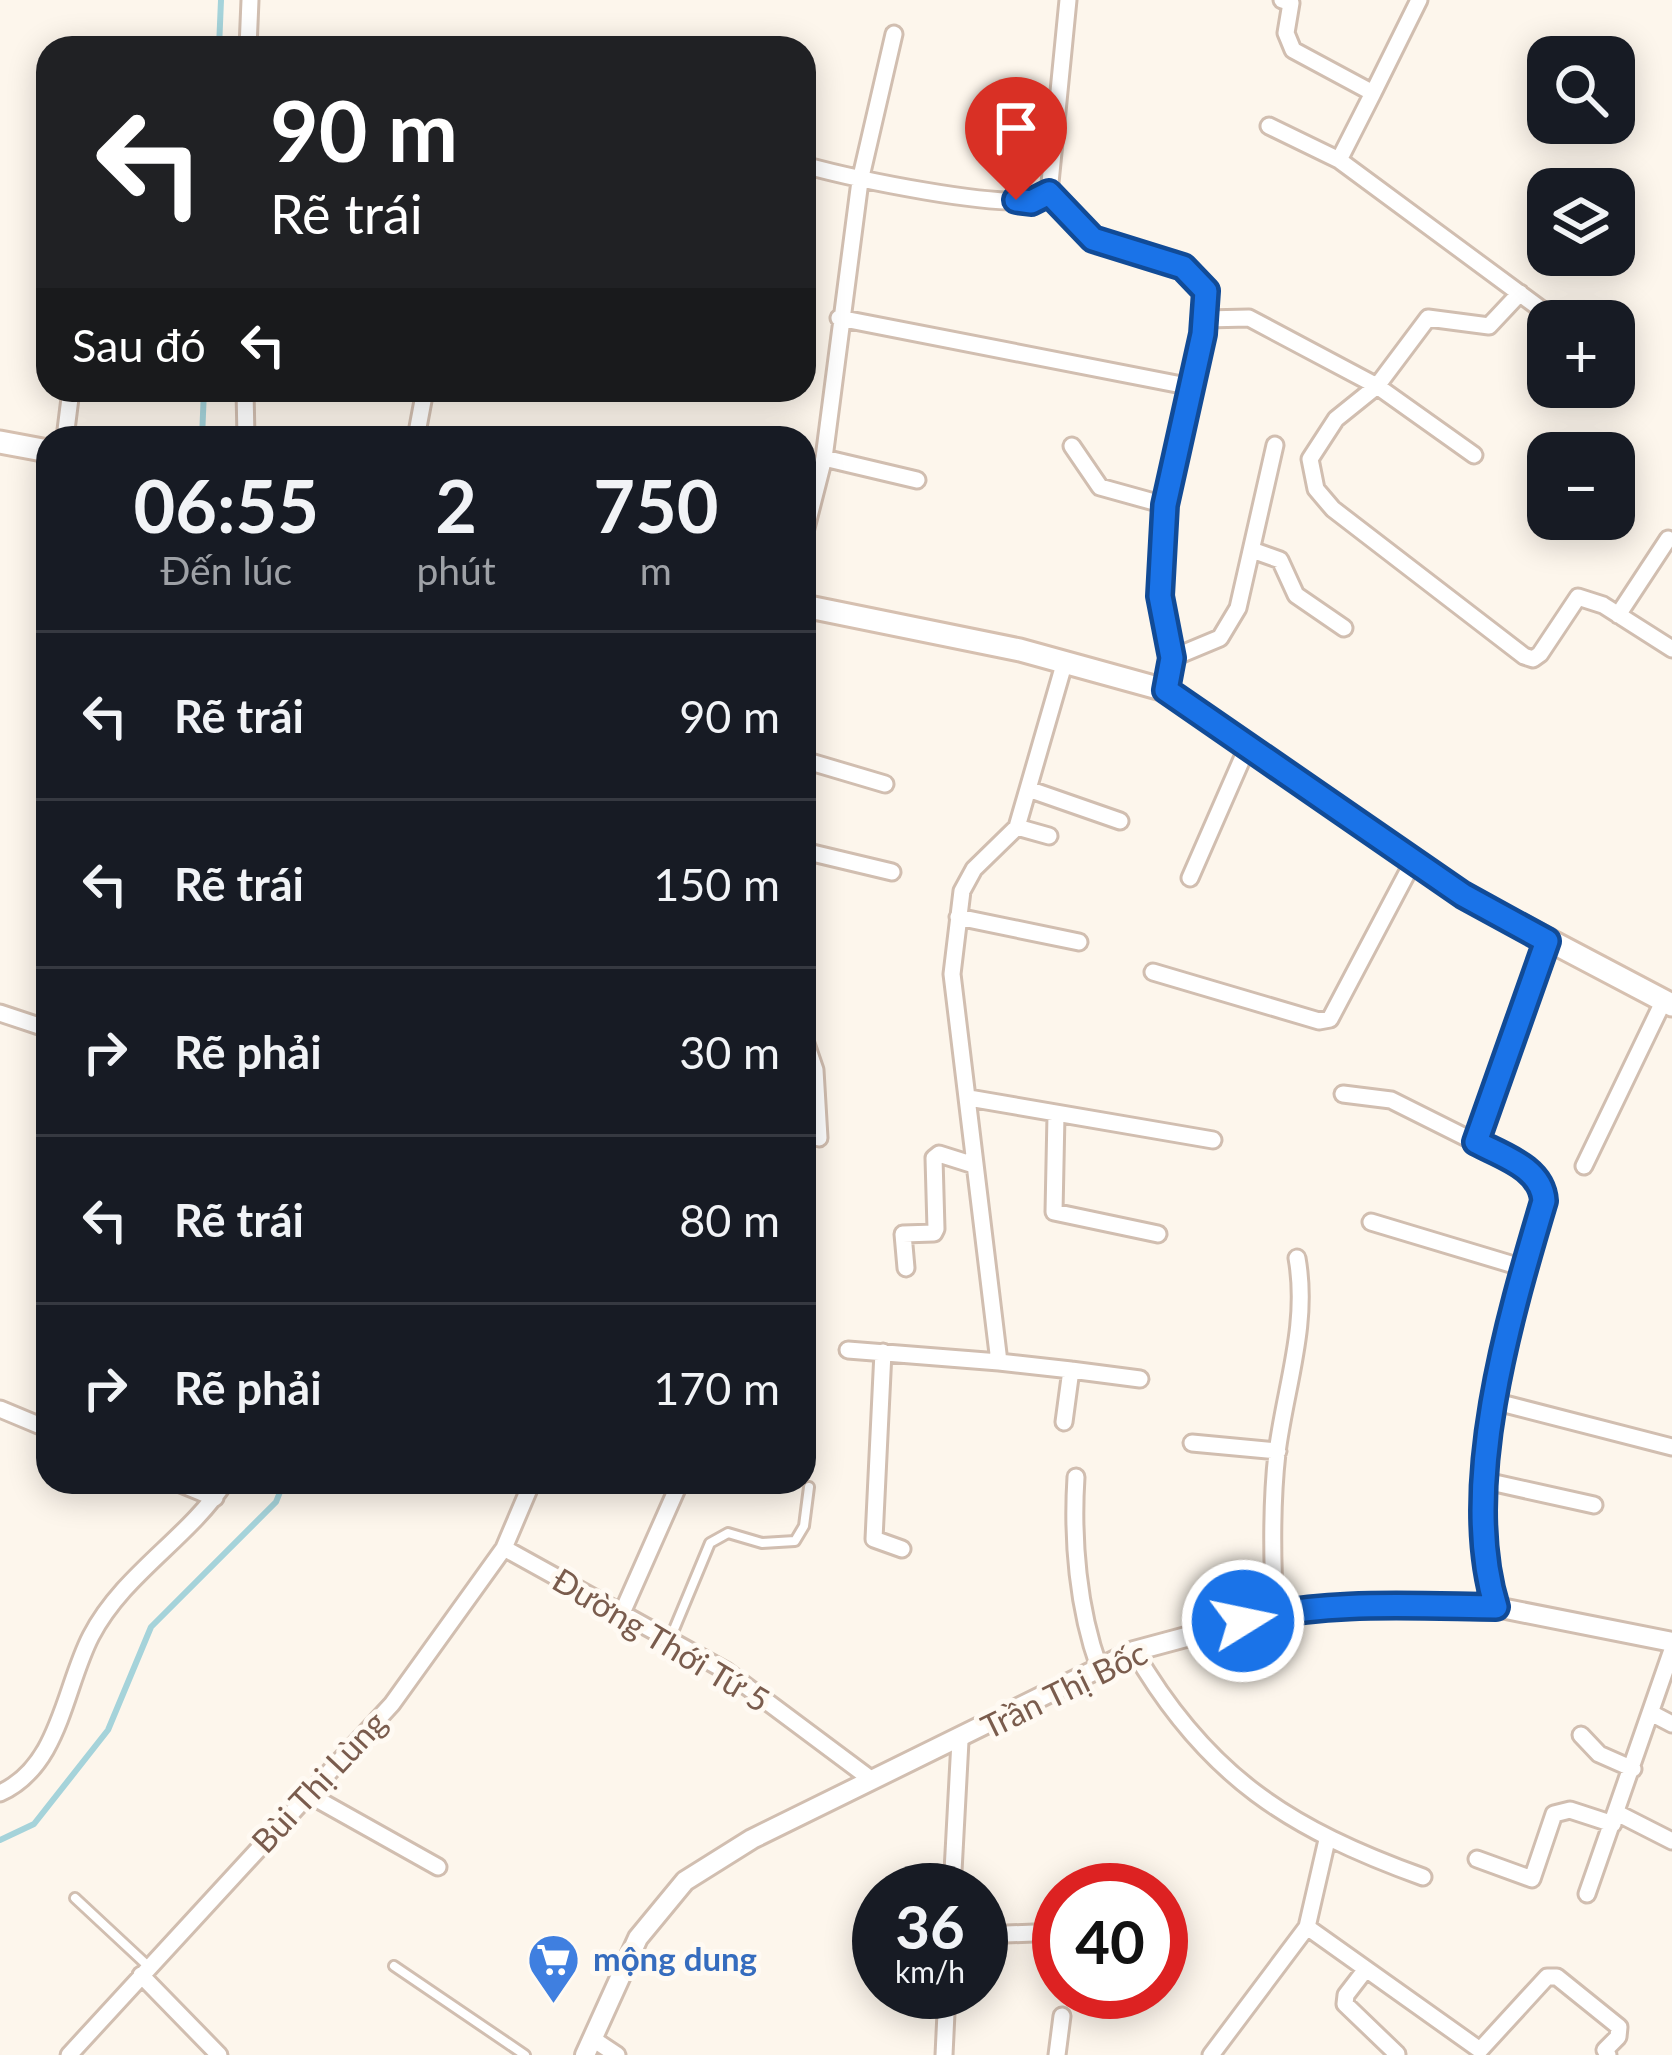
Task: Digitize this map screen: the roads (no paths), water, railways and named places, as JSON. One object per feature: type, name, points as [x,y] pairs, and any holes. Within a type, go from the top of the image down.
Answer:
[{"type":"main road","points":[[0,442],[36,449]]},
{"type":"main road","points":[[816,609],[1065,661],[1166,690],[1463,895],[1668,1003]]},
{"type":"street","points":[[248,36],[250,0]]},
{"type":"street","points":[[1068,0],[1049,193],[1093,239],[1183,267],[1202,282],[1205,319],[1165,505],[1160,596],[1172,658],[1166,690]]},
{"type":"street","points":[[1282,0],[1291,3],[1286,33],[1293,50],[1372,93]]},
{"type":"street","points":[[1339,160],[1419,0]]},
{"type":"street","points":[[816,489],[860,181],[894,34]]},
{"type":"street","points":[[1269,126],[1339,160],[1529,300]]},
{"type":"street","points":[[816,169],[860,181],[1031,202],[1049,193]]},
{"type":"street","points":[[1520,293],[1489,326],[1429,318],[1377,386],[1336,419],[1310,459],[1316,489],[1333,509],[1524,656],[1533,659],[1540,654],[1578,596],[1672,649]]},
{"type":"street","points":[[839,317],[1192,387]]},
{"type":"street","points":[[1205,319],[1249,318],[1377,386],[1474,455]]},
{"type":"street","points":[[1072,446],[1100,487],[1165,505]]},
{"type":"street","points":[[1172,658],[1220,638],[1238,608],[1276,446]]},
{"type":"street","points":[[824,458],[917,480]]},
{"type":"street","points":[[1618,615],[1668,539]]},
{"type":"street","points":[[1252,550],[1280,560],[1296,595],[1344,628]]},
{"type":"street","points":[[999,1362],[952,974],[962,891],[974,868],[1017,827],[1065,661]]},
{"type":"street","points":[[1190,878],[1246,749]]},
{"type":"street","points":[[816,764],[885,784]]},
{"type":"street","points":[[1031,790],[1120,820]]},
{"type":"street","points":[[1017,827],[1049,836]]},
{"type":"street","points":[[816,854],[892,872]]},
{"type":"street","points":[[1153,972],[1319,1022],[1330,1019],[1414,860]]},
{"type":"street","points":[[958,917],[1079,942]]},
{"type":"street","points":[[1476,1142],[1547,941]]},
{"type":"street","points":[[1584,1166],[1668,1003]]},
{"type":"street","points":[[0,1013],[36,1025]]},
{"type":"street","points":[[816,1084],[820,1138]]},
{"type":"street","points":[[1343,1094],[1391,1100],[1531,1172],[1543,1187],[1544,1201],[1524,1268],[1497,1402],[1486,1481],[1481,1540],[1496,1607]]},
{"type":"street","points":[[969,1098],[1213,1140]]},
{"type":"street","points":[[1056,1115],[1054,1212],[1158,1234]]},
{"type":"street","points":[[906,1268],[903,1234],[934,1234],[936,1229],[934,1158],[939,1154],[974,1165]]},
{"type":"street","points":[[1371,1222],[1524,1268]]},
{"type":"street","points":[[1275,1613],[1277,1450],[1292,1394],[1302,1284],[1297,1258]]},
{"type":"street","points":[[848,1350],[1140,1378]]},
{"type":"street","points":[[883,1352],[874,1540],[902,1549]]},
{"type":"street","points":[[1064,1422],[1071,1370]]},
{"type":"street","points":[[1497,1402],[1672,1447]]},
{"type":"street","points":[[0,1409],[36,1424]]},
{"type":"street","points":[[1192,1443],[1277,1450]]},
{"type":"street","points":[[1076,1478],[1078,1568],[1088,1637],[1099,1667]]},
{"type":"street","points":[[1486,1481],[1594,1505]]},
{"type":"street","points":[[204,1494],[214,1498]]},
{"type":"street","points":[[0,1792],[38,1762],[91,1636],[130,1578],[217,1494]]},
{"type":"street","name":"Bùi Thị Lùng","points":[[69,2055],[392,1703],[504,1548],[527,1494]]},
{"type":"street","points":[[622,1613],[675,1494]]},
{"type":"street","name":"Đường Thới Tứ 5","points":[[504,1548],[725,1671],[872,1780]]},
{"type":"street","name":"Trần Thị Bốc","points":[[589,2047],[638,1938],[685,1881],[752,1839],[960,1741],[1134,1651],[1275,1613],[1496,1607],[1672,1646]]},
{"type":"street","points":[[1587,1894],[1672,1646]]},
{"type":"street","points":[[1134,1651],[1162,1699],[1209,1752],[1272,1810],[1327,1840],[1424,1877]]},
{"type":"street","points":[[1651,1714],[1672,1724]]},
{"type":"street","points":[[1581,1735],[1599,1754],[1633,1769]]},
{"type":"street","points":[[953,1863],[960,1741]]},
{"type":"street","points":[[306,1793],[438,1867]]},
{"type":"street","points":[[1478,1859],[1532,1879],[1554,1814],[1570,1810],[1615,1819],[1672,1840]]},
{"type":"street","points":[[1211,2055],[1307,1927],[1327,1840]]},
{"type":"street","points":[[1307,1927],[1480,2050],[1494,2050],[1552,1975],[1618,2027],[1618,2037],[1604,2053]]},
{"type":"street","points":[[1366,1969],[1346,1996],[1346,2004],[1397,2054]]},
{"type":"street","points":[[145,1971],[219,2055]]},
{"type":"street","points":[[944,2055],[946,2019]]},
{"type":"street","points":[[1058,2055],[1062,2019]]},
{"type":"street","points":[[589,2047],[617,2055]]},
{"type":"lane","points":[[670,1640],[710,1543],[728,1533],[762,1543],[795,1540],[804,1526],[808,1494]]},
{"type":"lane","points":[[75,1898],[145,1971]]},
{"type":"lane","points":[[394,1966],[525,2055]]},
{"type":"waterway","points":[[220,36],[221,0]]},
{"type":"waterway","points":[[202,426],[204,402]]},
{"type":"waterway","points":[[0,1840],[34,1824],[108,1730],[151,1627],[279,1494]]},
{"type":"place","name":"mộng dung","points":[[554,2005]]}]
